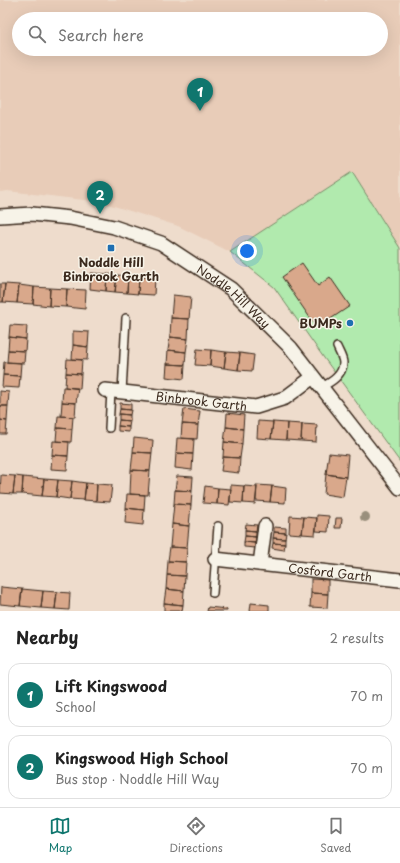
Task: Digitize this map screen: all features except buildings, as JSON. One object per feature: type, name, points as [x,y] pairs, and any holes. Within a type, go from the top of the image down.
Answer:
[{"type":"street","name":"Noddle Hill Way","points":[[0,216],[32,214],[70,218],[114,227],[162,243],[231,289],[291,348],[400,488]]},
{"type":"street","name":"Binbrook Garth","points":[[113,391],[256,407],[285,398],[318,382]]},
{"type":"street","points":[[260,564],[265,526]]},
{"type":"street","name":"Cosford Garth","points":[[216,559],[400,580]]},
{"type":"lane","points":[[109,428],[113,391],[126,318]]},
{"type":"lane","points":[[318,382],[332,382],[341,372],[343,363],[337,347]]},
{"type":"lane","points":[[213,593],[218,526]]},
{"type":"shaded area","points":[[0,0],[400,0],[400,248],[352,172],[230,252],[178,226],[101,202],[8,191],[0,192]]},
{"type":"green space","name":"BUMPs","points":[[352,172],[400,248],[400,462],[274,287],[230,252]]},
{"type":"place","name":"Lift Kingswood","points":[[200,111]]},
{"type":"place","name":"Kingswood High School","points":[[100,214]]},
{"type":"place","name":"Noddle Hill Binbrook Garth","points":[[111,248]]},
{"type":"place","name":"BUMPs","points":[[350,323]]}]
